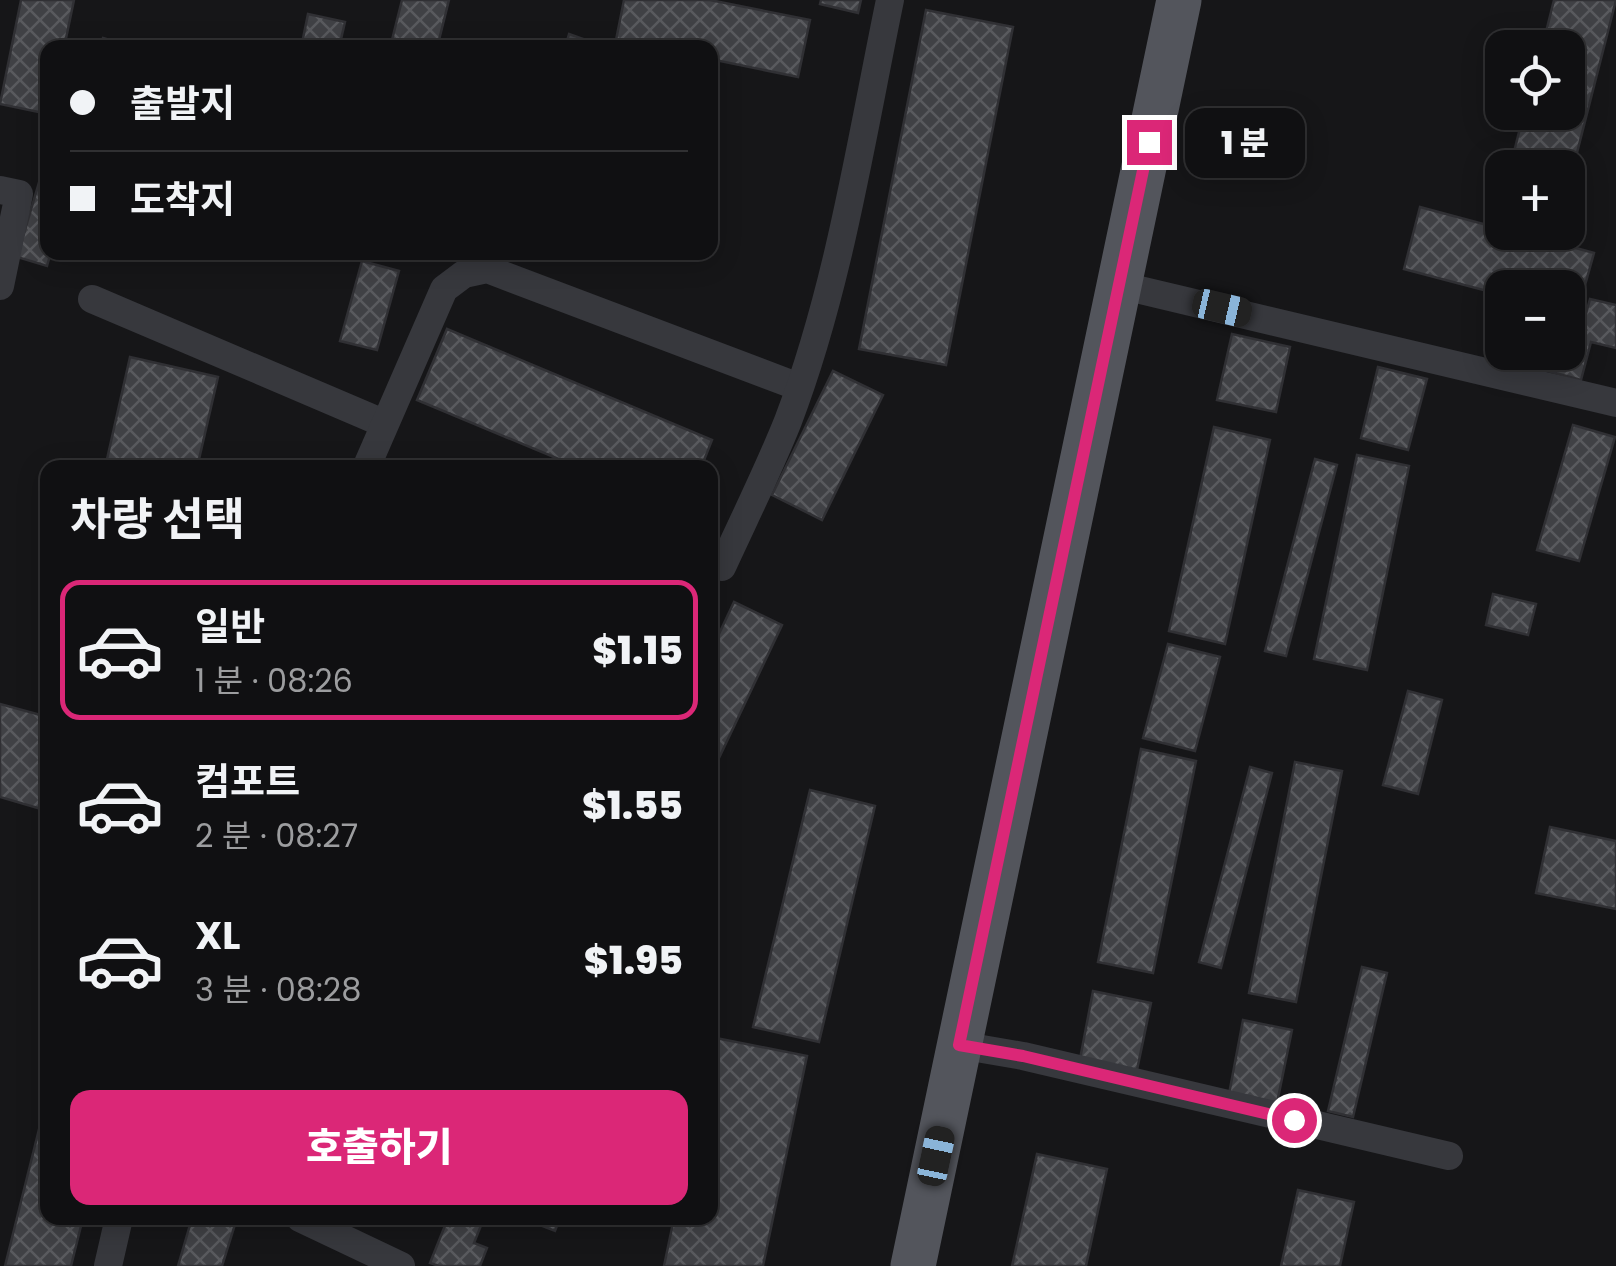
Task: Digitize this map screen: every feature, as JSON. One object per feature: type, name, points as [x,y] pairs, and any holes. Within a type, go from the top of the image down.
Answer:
[{"type":"main road","points":[[912,1266],[1179,0]]},
{"type":"street","points":[[722,568],[788,421],[799,387],[837,250],[890,0]]},
{"type":"street","points":[[0,190],[19,194],[0,286]]},
{"type":"street","points":[[369,460],[444,289],[464,274],[487,269],[799,387]]},
{"type":"street","points":[[1119,285],[1616,403]]},
{"type":"street","points":[[92,299],[383,423]]},
{"type":"street","points":[[959,1045],[1023,1056],[1449,1156]]},
{"type":"street","points":[[108,1266],[117,1225]]},
{"type":"street","points":[[312,1225],[367,1258],[400,1266]]},
{"type":"building","points":[[21,0],[74,0],[66,40],[40,40],[40,112],[0,104]]},
{"type":"building","points":[[402,0],[449,0],[439,40],[392,40]]},
{"type":"building","points":[[624,0],[710,0],[810,20],[798,77],[718,61],[718,40],[616,40]]},
{"type":"building","points":[[821,0],[861,0],[858,13],[820,4]]},
{"type":"building","points":[[1554,0],[1616,0],[1585,121],[1585,30],[1546,30]]},
{"type":"building","points":[[926,10],[1013,27],[946,365],[859,349]]},
{"type":"building","points":[[308,14],[345,22],[341,40],[303,40]]},
{"type":"building","points":[[1520,130],[1583,130],[1578,150],[1514,150]]},
{"type":"building","points":[[40,179],[40,260],[49,260],[47,266],[17,257]]},
{"type":"building","points":[[1420,207],[1485,224],[1485,250],[1594,253],[1585,285],[1585,270],[1485,270],[1485,290],[1404,269]]},
{"type":"building","points":[[362,261],[399,271],[377,350],[340,341]]},
{"type":"building","points":[[1590,299],[1616,305],[1616,348],[1591,342],[1585,365],[1585,317]]},
{"type":"building","points":[[447,329],[712,440],[704,460],[561,460],[417,400]]},
{"type":"building","points":[[1232,334],[1290,347],[1276,412],[1217,400]]},
{"type":"building","points":[[130,357],[218,377],[199,460],[107,460]]},
{"type":"building","points":[[1378,367],[1427,379],[1408,450],[1361,438]]},
{"type":"building","points":[[1544,370],[1584,370],[1581,380]]},
{"type":"building","points":[[833,371],[883,395],[822,520],[772,495]]},
{"type":"building","points":[[1573,425],[1615,437],[1579,561],[1537,550]]},
{"type":"building","points":[[1214,427],[1270,440],[1225,644],[1169,631]]},
{"type":"building","points":[[1357,455],[1409,466],[1367,670],[1314,659]]},
{"type":"building","points":[[1315,459],[1337,465],[1286,656],[1265,651]]},
{"type":"building","points":[[1493,594],[1536,604],[1528,635],[1486,625]]},
{"type":"building","points":[[734,602],[782,625],[718,760],[718,636]]},
{"type":"building","points":[[1168,644],[1220,657],[1195,751],[1143,738]]},
{"type":"building","points":[[1408,691],[1442,700],[1418,794],[1383,785]]},
{"type":"building","points":[[0,704],[40,715],[40,809],[0,797]]},
{"type":"building","points":[[1141,749],[1196,761],[1153,973],[1098,962]]},
{"type":"building","points":[[1295,762],[1342,771],[1296,1002],[1249,993]]},
{"type":"building","points":[[1250,767],[1272,773],[1221,968],[1199,962]]},
{"type":"building","points":[[810,790],[875,806],[819,1042],[753,1027]]},
{"type":"building","points":[[1550,827],[1616,841],[1616,909],[1536,893]]},
{"type":"building","points":[[1362,967],[1387,973],[1353,1117],[1328,1111]]},
{"type":"building","points":[[1093,991],[1151,1003],[1137,1070],[1080,1059]]},
{"type":"building","points":[[1243,1020],[1292,1030],[1277,1103],[1229,1094]]},
{"type":"building","points":[[718,1038],[807,1056],[763,1266],[664,1266],[673,1225],[718,1225]]},
{"type":"building","points":[[40,1125],[40,1225],[81,1225],[71,1266],[5,1266]]},
{"type":"building","points":[[1037,1154],[1107,1169],[1086,1266],[1012,1266]]},
{"type":"building","points":[[1298,1190],[1354,1202],[1340,1266],[1281,1266]]},
{"type":"building","points":[[190,1225],[235,1225],[222,1266],[178,1266]]},
{"type":"building","points":[[445,1225],[481,1225],[474,1243],[487,1248],[480,1266],[430,1263]]},
{"type":"route","points":[[1149,142],[959,1045],[1023,1056],[1294,1120]]}]
